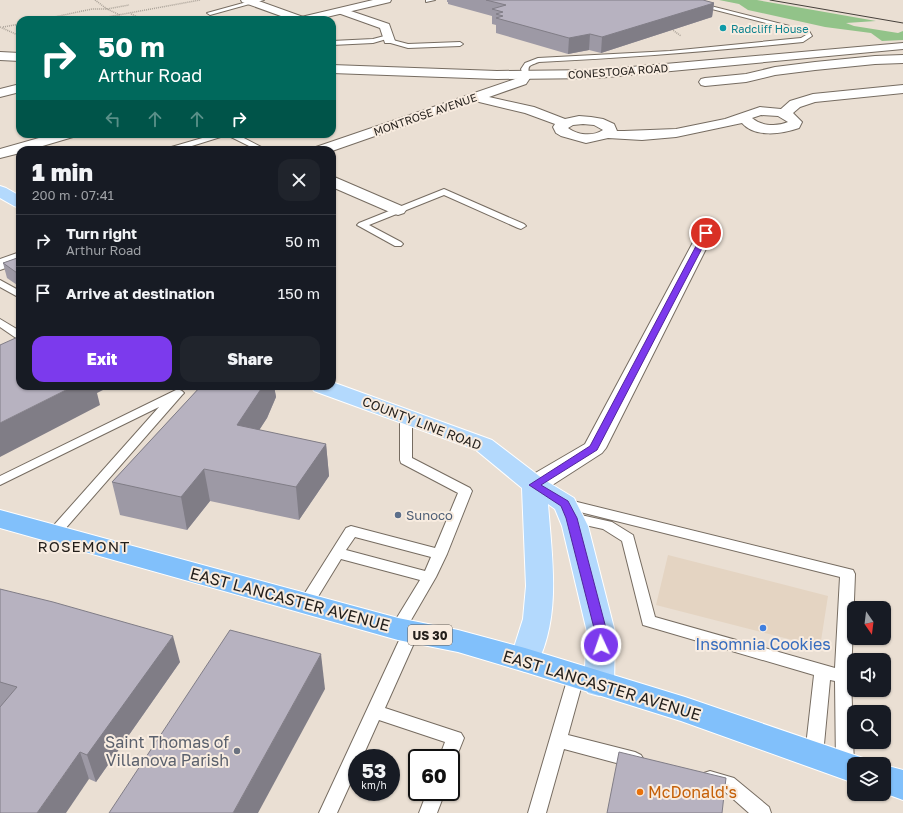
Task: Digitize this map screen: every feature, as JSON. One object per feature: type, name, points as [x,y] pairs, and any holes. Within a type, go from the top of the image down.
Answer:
[{"type":"highway","name":"EAST LANCASTER AVENUE","points":[[0,519],[306,604],[405,630],[458,641],[525,660],[685,710],[847,766]]},
{"type":"highway","points":[[891,781],[903,785]]},
{"type":"main road","points":[[0,191],[16,201]]},
{"type":"main road","name":"COUNTY LINE ROAD","points":[[333,390],[484,445],[568,511]]},
{"type":"main road","points":[[525,660],[538,619],[540,586],[534,485]]},
{"type":"main road","points":[[568,511],[601,632],[587,680]]},
{"type":"street","points":[[319,16],[386,0]]},
{"type":"street","points":[[254,1],[291,16]]},
{"type":"street","points":[[342,11],[385,26],[388,39]]},
{"type":"street","name":"CONESTOGA ROAD","points":[[336,69],[526,75],[616,72],[903,46]]},
{"type":"street","points":[[883,48],[903,51]]},
{"type":"street","points":[[0,56],[16,57]]},
{"type":"street","points":[[705,82],[746,78],[775,71],[815,66],[875,60],[903,60]]},
{"type":"street","name":"MONTROSE AVENUE","points":[[332,146],[522,80],[526,75]]},
{"type":"street","points":[[0,93],[16,89]]},
{"type":"street","points":[[473,97],[529,110],[564,123],[579,120],[597,121],[609,127],[610,131],[607,134],[625,136],[672,133],[724,125],[745,118],[753,125],[781,129],[794,125],[796,122],[793,118],[783,114],[795,104],[813,98],[903,89]]},
{"type":"street","points":[[27,146],[54,138]]},
{"type":"street","points":[[0,154],[16,149]]},
{"type":"street","points":[[336,183],[398,210]]},
{"type":"street","points":[[534,485],[594,448],[706,233]]},
{"type":"street","points":[[0,265],[16,259]]},
{"type":"lane","points":[[526,75],[524,69],[527,64],[538,60],[616,58],[752,46],[803,40],[810,36],[807,32],[680,0]]},
{"type":"lane","points":[[210,13],[254,1]]},
{"type":"lane","points":[[336,42],[388,39],[408,46],[460,44]]},
{"type":"lane","points":[[184,146],[211,138]]},
{"type":"lane","points":[[238,138],[255,146]]},
{"type":"lane","points":[[398,244],[362,225],[444,192],[521,226]]},
{"type":"lane","points":[[0,283],[16,293]]},
{"type":"lane","points":[[0,322],[16,333]]},
{"type":"lane","points":[[0,481],[180,390]]},
{"type":"lane","points":[[53,534],[181,390]]},
{"type":"lane","points":[[328,813],[375,712],[405,630],[440,554],[465,491],[406,460],[406,416]]},
{"type":"lane","points":[[568,511],[607,525],[628,538],[648,621],[843,677]]},
{"type":"lane","points":[[568,511],[848,574],[843,677],[849,757]]},
{"type":"lane","points":[[306,604],[351,531],[440,554]]},
{"type":"lane","points":[[337,553],[429,576]]},
{"type":"lane","points":[[814,755],[823,671]]},
{"type":"lane","points":[[537,813],[558,740],[587,680]]},
{"type":"lane","points":[[375,712],[455,738],[451,749]]},
{"type":"lane","points":[[558,740],[654,765]]},
{"type":"lane","points":[[691,774],[728,784],[762,813]]},
{"type":"lane","points":[[428,813],[433,801]]},
{"type":"path","points":[[95,0],[107,9],[120,15]]},
{"type":"path","points":[[114,16],[200,0]]},
{"type":"path","points":[[59,16],[92,9],[107,9],[129,5]]},
{"type":"path","points":[[130,14],[135,16]]},
{"type":"path","points":[[1,27],[16,25]]},
{"type":"path","points":[[1,27],[16,35]]},
{"type":"shaded area","points":[[668,555],[828,596],[820,647],[656,605]]},
{"type":"green space","points":[[719,0],[757,0],[876,21],[846,23],[854,26],[898,33],[903,31],[903,40],[882,41],[871,33],[825,27],[748,10],[739,4]]},
{"type":"building","points":[[486,0],[703,0],[714,3],[602,37],[590,34],[569,38],[496,18],[503,16],[496,14],[503,12],[492,9],[506,5]]},
{"type":"building","points":[[16,258],[16,272],[3,263]]},
{"type":"building","points":[[16,338],[16,390],[66,390],[0,423],[0,345]]},
{"type":"building","points":[[197,390],[260,390],[237,425],[326,444],[296,487],[204,469],[181,497],[112,482]]},
{"type":"building","points":[[0,589],[53,602],[173,636],[87,755],[80,752],[37,813],[0,813],[0,707],[17,687],[0,682]]},
{"type":"building","name":"Saint Thomas of Villanova Parish","points":[[230,630],[321,654],[233,813],[109,813]]},
{"type":"building","points":[[619,752],[726,778],[722,813],[607,813]]},
{"type":"tram line","points":[[770,0],[903,23]]},
{"type":"place","name":"Radcliff House","points":[[723,28]]},
{"type":"place","name":"Sunoco","points":[[398,515]]},
{"type":"place","name":"Insomnia Cookies","points":[[763,628]]},
{"type":"place","name":"Saint Thomas of Villanova Parish","points":[[237,751]]},
{"type":"place","name":"McDonald's","points":[[640,792]]},
{"type":"district","name":"ROSEMONT","points":[[84,546]]},
{"type":"route","points":[[601,645],[601,632],[572,518],[565,504],[534,485],[594,448],[706,233]]}]
